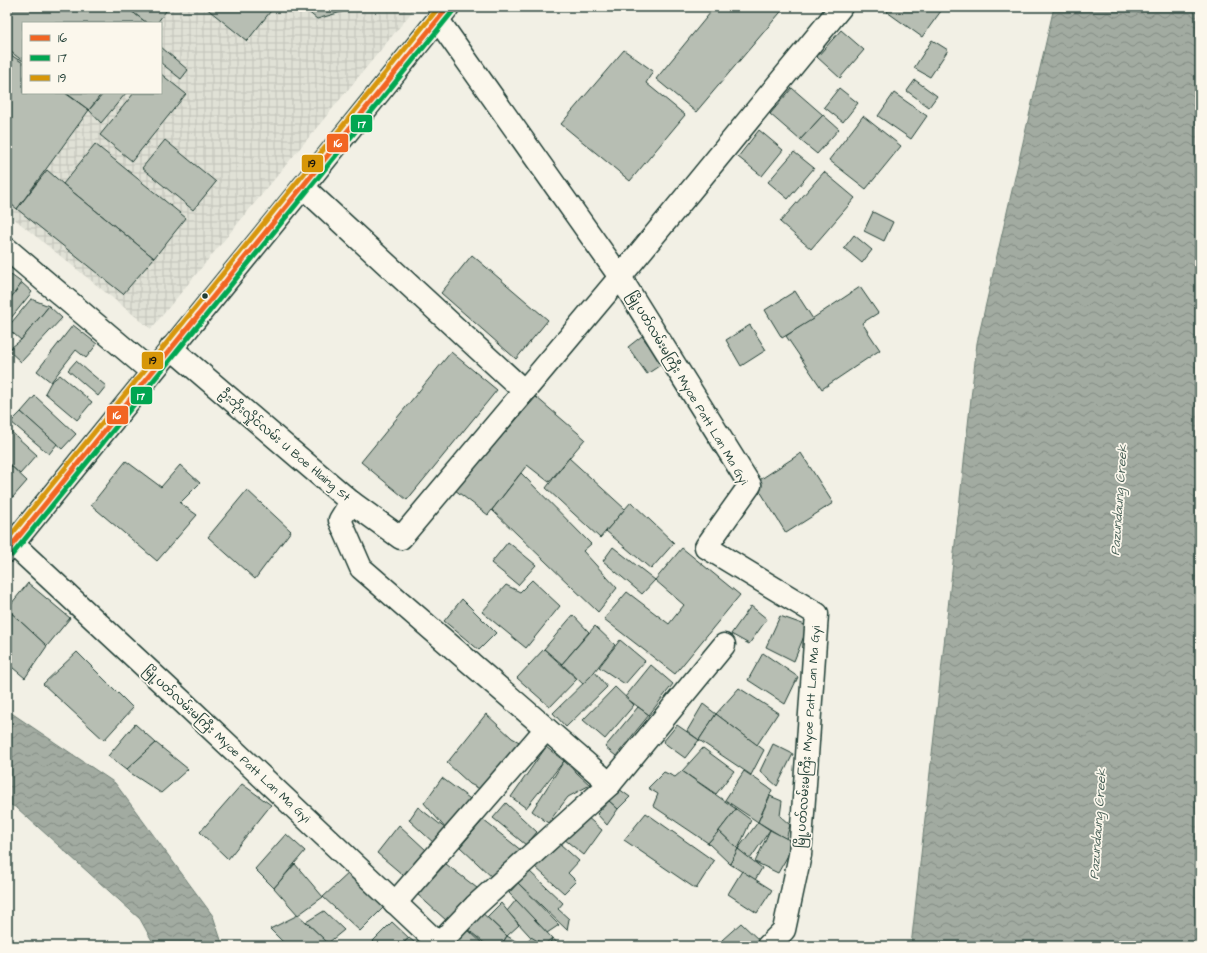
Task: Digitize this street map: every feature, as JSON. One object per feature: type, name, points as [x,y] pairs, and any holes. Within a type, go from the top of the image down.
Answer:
[{"type":"street","points":[[303,187],[524,391],[620,277],[841,7]]},
{"type":"street","points":[[10,547],[443,13]]},
{"type":"street","name":"မြို့ပတ်လမ်းမကြီး Myoe Patt Lan Ma Gyi","points":[[443,13],[620,277],[750,485],[706,547],[817,614],[800,855],[784,930],[768,946]]},
{"type":"street","points":[[7,249],[152,372]]},
{"type":"street","name":"ဦးဘိုးလှိုင်လမ်း U Boe Hlaing St","points":[[171,348],[351,502],[401,538],[524,391]]},
{"type":"street","points":[[351,502],[340,520],[361,568],[610,784]]},
{"type":"street","name":"မြို့ပတ်လမ်းမကြီး Myoe Patt Lan Ma Gyi","points":[[10,547],[185,704],[440,945]]},
{"type":"street","points":[[440,945],[475,906],[610,784],[724,645]]},
{"type":"street","points":[[395,903],[546,729]]},
{"type":"shaded area","points":[[7,7],[416,7],[151,329],[7,213]]},
{"type":"water","name":"Pazundaung Creek","points":[[1054,7],[1200,7],[1200,946],[911,946],[977,343]]},
{"type":"water","points":[[7,710],[115,783],[213,916],[223,946],[155,946],[140,919],[17,808],[7,803]]},
{"type":"building","points":[[7,7],[126,7],[146,22],[22,22],[22,60],[7,49]]},
{"type":"building","points":[[126,7],[169,7],[158,22],[146,22]]},
{"type":"building","points":[[205,7],[274,7],[247,41]]},
{"type":"building","points":[[302,7],[359,7],[317,19]]},
{"type":"building","points":[[715,7],[785,7],[696,112],[656,79]]},
{"type":"building","points":[[891,7],[936,7],[941,11],[922,37],[887,12]]},
{"type":"building","points":[[841,30],[864,50],[840,78],[817,57]]},
{"type":"building","points":[[932,40],[948,50],[930,77],[914,68]]},
{"type":"building","points":[[162,48],[188,70],[181,79],[162,64]]},
{"type":"building","points":[[624,50],[653,71],[646,83],[685,115],[630,181],[561,124]]},
{"type":"building","points":[[11,55],[22,62],[22,94],[66,94],[89,110],[17,209],[7,201],[7,61]]},
{"type":"building","points":[[162,75],[186,94],[132,161],[100,135],[133,94],[162,94]]},
{"type":"building","points":[[915,80],[937,96],[929,107],[907,91]]},
{"type":"building","points":[[792,88],[823,115],[800,140],[770,114]]},
{"type":"building","points":[[839,88],[858,103],[843,122],[824,107]]},
{"type":"building","points":[[894,93],[927,116],[911,139],[878,116]]},
{"type":"building","points":[[67,94],[101,94],[89,110]]},
{"type":"building","points":[[103,94],[125,94],[101,123],[89,110]]},
{"type":"building","points":[[823,115],[839,129],[817,154],[800,140]]},
{"type":"building","points":[[863,116],[901,146],[866,189],[829,160]]},
{"type":"building","points":[[759,130],[783,150],[762,176],[738,157]]},
{"type":"building","points":[[165,140],[216,182],[193,210],[142,168]]},
{"type":"building","points":[[95,144],[186,218],[154,258],[63,184]]},
{"type":"building","points":[[794,152],[814,168],[788,199],[768,182]]},
{"type":"building","points":[[47,170],[154,258],[123,294],[17,209]]},
{"type":"building","points":[[824,172],[855,198],[811,249],[780,222]]},
{"type":"building","points":[[873,212],[893,222],[884,241],[864,231]]},
{"type":"building","points":[[854,235],[872,250],[862,263],[844,248]]},
{"type":"building","points":[[472,255],[548,320],[516,359],[441,293]]},
{"type":"building","points":[[7,272],[22,283],[7,303]]},
{"type":"building","points":[[22,283],[32,292],[7,323],[7,303]]},
{"type":"building","points":[[860,287],[878,313],[862,323],[880,350],[822,389],[786,336]]},
{"type":"building","points":[[795,291],[813,319],[782,338],[765,310]]},
{"type":"building","points":[[31,299],[49,306],[21,340],[7,328]]},
{"type":"building","points":[[49,306],[62,318],[21,362],[8,350],[21,340]]},
{"type":"building","points":[[73,325],[97,344],[86,358],[76,350],[51,382],[37,371]]},
{"type":"building","points":[[750,325],[766,350],[741,366],[726,340]]},
{"type":"building","points":[[642,336],[662,364],[647,374],[628,347]]},
{"type":"building","points":[[451,352],[497,390],[407,500],[361,462]]},
{"type":"building","points":[[76,361],[106,386],[98,396],[68,370]]},
{"type":"building","points":[[60,375],[92,402],[77,420],[45,393],[51,382]]},
{"type":"building","points":[[35,396],[76,434],[62,449],[21,412]]},
{"type":"building","points":[[536,397],[585,439],[549,482],[527,465],[488,515],[455,490]]},
{"type":"building","points":[[21,412],[57,444],[49,454],[11,422]]},
{"type":"building","points":[[7,428],[37,455],[20,474],[7,462]]},
{"type":"building","points":[[801,453],[833,503],[786,533],[755,483]]},
{"type":"building","points":[[569,458],[625,509],[600,538],[546,488]]},
{"type":"building","points":[[126,461],[161,487],[180,465],[200,483],[180,503],[197,515],[157,561],[91,505]]},
{"type":"building","points":[[7,462],[27,481],[13,497],[7,492]]},
{"type":"building","points":[[521,473],[591,544],[583,551],[617,588],[598,612],[492,510]]},
{"type":"building","points":[[247,490],[291,531],[255,579],[208,537]]},
{"type":"building","points":[[631,502],[674,543],[651,569],[606,531]]},
{"type":"building","points":[[508,542],[536,565],[518,585],[491,563]]},
{"type":"building","points":[[613,547],[655,580],[642,594],[603,561]]},
{"type":"building","points":[[682,548],[740,595],[675,674],[604,619],[627,592],[669,624],[684,605],[655,580]]},
{"type":"building","points":[[532,580],[560,606],[526,648],[482,612],[506,585],[520,592]]},
{"type":"building","points":[[28,583],[70,618],[47,646],[7,609]]},
{"type":"building","points":[[462,599],[496,633],[479,650],[444,621]]},
{"type":"building","points":[[751,606],[767,619],[749,644],[731,634]]},
{"type":"building","points":[[7,609],[47,646],[25,678],[7,663]]},
{"type":"building","points":[[573,615],[589,632],[562,664],[544,649]]},
{"type":"building","points":[[780,616],[808,626],[794,661],[766,647]]},
{"type":"building","points":[[595,626],[615,645],[584,685],[562,664]]},
{"type":"building","points":[[620,640],[645,661],[625,684],[599,667]]},
{"type":"building","points":[[544,649],[577,679],[550,707],[517,678]]},
{"type":"building","points":[[77,652],[133,708],[104,740],[43,684]]},
{"type":"building","points":[[763,653],[798,677],[785,704],[748,680]]},
{"type":"building","points":[[651,665],[673,684],[649,715],[625,697]]},
{"type":"building","points":[[595,672],[607,687],[566,727],[553,713]]},
{"type":"building","points":[[615,687],[634,705],[605,739],[583,720]]},
{"type":"building","points":[[739,688],[778,713],[757,745],[716,714]]},
{"type":"building","points":[[703,704],[716,714],[699,740],[687,731]]},
{"type":"building","points":[[638,707],[649,715],[616,756],[605,747]]},
{"type":"building","points":[[486,714],[512,738],[523,744],[482,790],[470,784],[447,763]]},
{"type":"building","points":[[716,714],[764,750],[751,775],[699,740]]},
{"type":"building","points":[[135,724],[156,743],[126,770],[108,756]]},
{"type":"building","points":[[677,725],[699,740],[685,758],[663,742]]},
{"type":"building","points":[[156,743],[188,769],[161,793],[126,770]]},
{"type":"building","points":[[773,744],[793,754],[777,786],[760,771]]},
{"type":"building","points":[[546,747],[564,761],[526,808],[511,797]]},
{"type":"building","points":[[703,748],[734,771],[716,794],[682,771]]},
{"type":"building","points":[[564,761],[590,785],[568,797],[548,823],[532,811]]},
{"type":"building","points":[[682,771],[736,809],[708,843],[653,806],[658,794],[648,788],[664,772],[675,777]]},
{"type":"building","points":[[744,771],[772,790],[758,822],[725,800]]},
{"type":"building","points":[[442,778],[473,801],[446,829],[424,803]]},
{"type":"building","points":[[242,784],[271,805],[228,859],[200,832]]},
{"type":"building","points":[[619,789],[630,797],[618,809],[609,801]]},
{"type":"building","points":[[770,796],[782,801],[780,816],[790,825],[786,839],[758,822]]},
{"type":"building","points":[[609,801],[618,809],[607,825],[597,814]]},
{"type":"building","points":[[506,803],[537,832],[526,845],[493,818]]},
{"type":"building","points":[[418,807],[446,829],[436,845],[409,820]]},
{"type":"building","points":[[736,809],[751,820],[738,849],[719,831]]},
{"type":"building","points":[[646,813],[714,861],[696,889],[624,840]]},
{"type":"building","points":[[586,816],[602,830],[584,855],[564,839]]},
{"type":"building","points":[[483,820],[522,851],[494,879],[460,847]]},
{"type":"building","points":[[758,822],[770,830],[750,859],[738,849]]},
{"type":"building","points":[[399,825],[426,850],[403,875],[377,853]]},
{"type":"building","points":[[770,830],[795,843],[778,873],[755,862]]},
{"type":"building","points":[[719,831],[738,849],[730,864],[708,843]]},
{"type":"building","points":[[286,834],[305,851],[274,888],[255,869]]},
{"type":"building","points":[[559,843],[579,861],[568,873],[576,881],[564,893],[535,867]]},
{"type":"building","points":[[738,849],[762,868],[755,880],[730,864]]},
{"type":"building","points":[[295,864],[323,897],[298,915],[274,888]]},
{"type":"building","points":[[446,864],[477,888],[447,921],[417,894]]},
{"type":"building","points":[[352,870],[388,903],[360,931],[323,897]]},
{"type":"building","points":[[529,871],[563,903],[558,909],[569,919],[567,930],[518,883]]},
{"type":"building","points":[[742,871],[772,890],[757,913],[728,894]]},
{"type":"building","points":[[518,883],[559,925],[547,933],[509,893]]},
{"type":"building","points":[[516,900],[552,938],[543,946],[539,946],[507,911]]},
{"type":"building","points":[[501,903],[519,925],[507,936],[487,917]]},
{"type":"building","points":[[477,908],[507,936],[500,946],[488,946],[466,928]]},
{"type":"building","points":[[324,911],[344,930],[328,943],[306,922]]},
{"type":"building","points":[[298,915],[328,943],[325,946],[287,946],[270,929]]},
{"type":"building","points":[[392,922],[409,938],[400,946],[368,946]]},
{"type":"building","points":[[741,923],[761,942],[757,946],[728,946],[722,940]]},
{"type":"building","points":[[466,928],[485,946],[460,946],[455,941]]},
{"type":"building","points":[[507,936],[522,945],[522,946],[501,946]]},
{"type":"building","points":[[531,937],[546,946],[525,946]]},
{"type":"building","points":[[409,938],[419,946],[400,946]]},
{"type":"building","points":[[552,938],[561,946],[549,946]]},
{"type":"transit line","name":"19","points":[[7,540],[439,7]]},
{"type":"transit line","name":"16","points":[[7,551],[448,7]]},
{"type":"transit line","name":"17","points":[[12,555],[453,11]]}]
